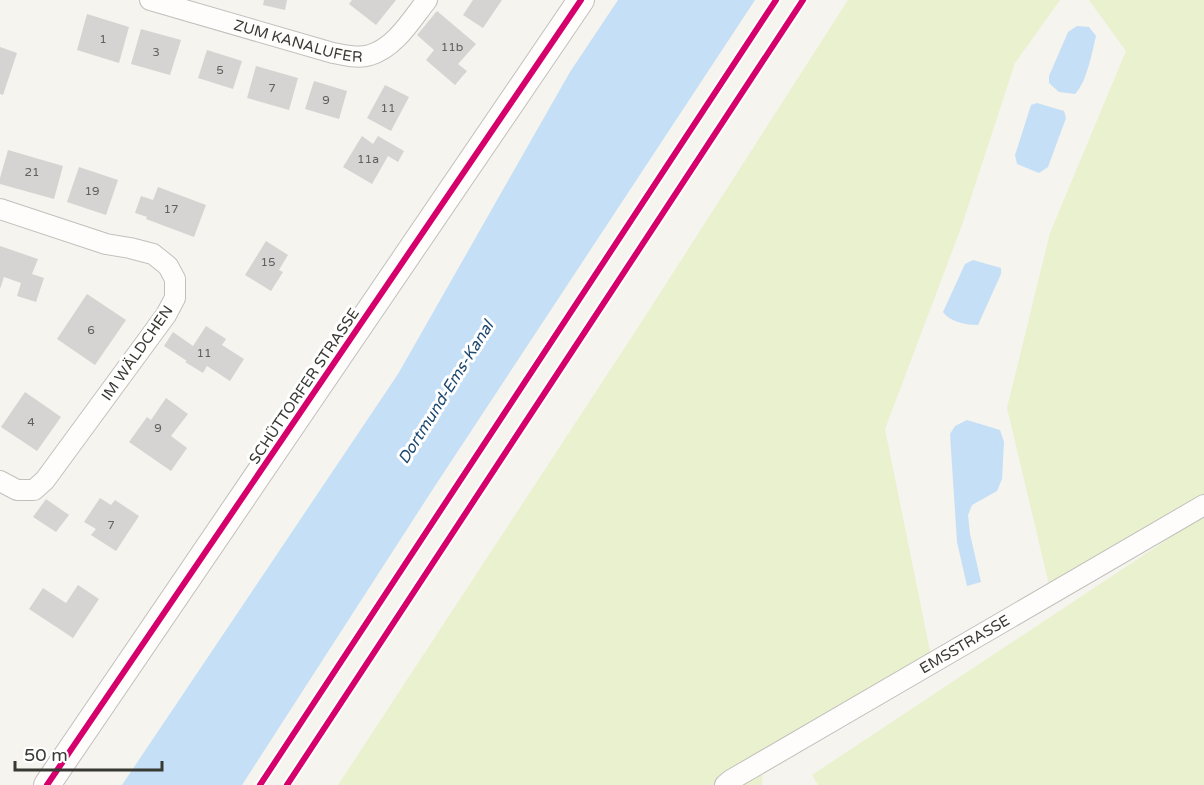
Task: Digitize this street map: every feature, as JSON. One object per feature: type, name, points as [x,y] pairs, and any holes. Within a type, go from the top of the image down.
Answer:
[{"type":"main road","name":"SCHÜTTORFER STRASSE","points":[[47,785],[581,0]]},
{"type":"street","name":"ZUM KANALUFER","points":[[150,0],[333,53],[355,57],[370,55],[387,46],[402,32],[427,0]]},
{"type":"street","name":"IM WÄLDCHEN","points":[[0,209],[106,244],[153,255],[168,266],[175,279],[175,298],[166,315],[45,480],[34,490],[17,490],[0,481]]},
{"type":"street","name":"EMSSTRASSE","points":[[725,785],[1204,505]]},
{"type":"green space","points":[[848,0],[1060,0],[1015,63],[962,225],[885,429],[931,656],[764,760],[762,785],[338,785],[637,329]]},
{"type":"green space","points":[[1089,0],[1204,0],[1204,499],[1051,593],[1007,408],[1050,233],[1126,51]]},
{"type":"green space","points":[[1204,515],[1204,785],[818,785],[812,775]]},
{"type":"water","name":"Dortmund-Ems-Kanal","points":[[618,0],[755,0],[431,492],[242,785],[122,785],[398,374],[570,72]]},
{"type":"water","points":[[1077,26],[1089,27],[1096,36],[1091,58],[1083,82],[1075,94],[1059,92],[1049,83],[1049,76],[1068,32]]},
{"type":"water","points":[[1037,103],[1064,111],[1066,118],[1048,167],[1039,173],[1017,164],[1015,155],[1031,105]]},
{"type":"water","points":[[973,260],[1001,268],[1001,274],[978,325],[959,322],[943,312],[965,264]]},
{"type":"water","points":[[967,420],[1000,430],[1004,442],[1002,479],[997,491],[972,505],[968,515],[981,582],[967,586],[957,542],[950,434],[955,426]]},
{"type":"building","points":[[264,0],[287,0],[285,10],[263,5]]},
{"type":"building","points":[[352,0],[396,0],[376,25],[349,4]]},
{"type":"building","points":[[473,0],[502,0],[483,28],[463,15]]},
{"type":"building","points":[[437,11],[476,44],[458,64],[467,71],[455,85],[426,60],[434,50],[417,35]]},
{"type":"building","points":[[87,14],[129,27],[119,63],[77,50]]},
{"type":"building","points":[[141,29],[181,40],[170,75],[131,64]]},
{"type":"building","points":[[0,47],[17,53],[3,95],[0,94]]},
{"type":"building","points":[[207,50],[242,61],[233,89],[198,78]]},
{"type":"building","points":[[256,66],[298,78],[289,110],[247,98]]},
{"type":"building","points":[[314,81],[347,91],[339,119],[305,109]]},
{"type":"building","points":[[385,85],[409,97],[391,131],[367,118]]},
{"type":"building","points":[[362,136],[373,144],[378,136],[404,151],[398,162],[388,156],[372,184],[343,167]]},
{"type":"building","points":[[8,150],[63,166],[54,199],[0,184]]},
{"type":"building","points":[[79,167],[118,180],[106,215],[67,202]]},
{"type":"building","points":[[158,187],[206,205],[194,237],[135,213],[141,196],[153,200]]},
{"type":"building","points":[[266,241],[288,255],[279,270],[283,272],[271,291],[245,275]]},
{"type":"building","points":[[0,246],[38,259],[32,274],[44,278],[36,302],[17,296],[21,283],[4,277],[0,289]]},
{"type":"building","points":[[87,294],[126,320],[95,365],[57,339]]},
{"type":"building","points":[[206,326],[226,339],[222,345],[244,359],[230,381],[207,366],[203,373],[164,346],[173,332],[193,346]]},
{"type":"building","points":[[25,392],[61,417],[37,451],[1,427]]},
{"type":"building","points":[[166,398],[188,414],[171,436],[187,448],[171,471],[129,442],[147,417],[151,420]]},
{"type":"building","points":[[100,498],[111,505],[115,500],[139,516],[116,551],[91,535],[96,529],[84,522]]},
{"type":"building","points":[[46,499],[69,515],[56,532],[33,517]]},
{"type":"building","points":[[78,585],[99,599],[73,638],[29,609],[43,588],[66,603]]},
{"type":"cycle path","points":[[47,785],[581,0]]},
{"type":"cycle path","points":[[260,785],[776,0]]},
{"type":"cycle path","points":[[287,785],[803,0]]}]
